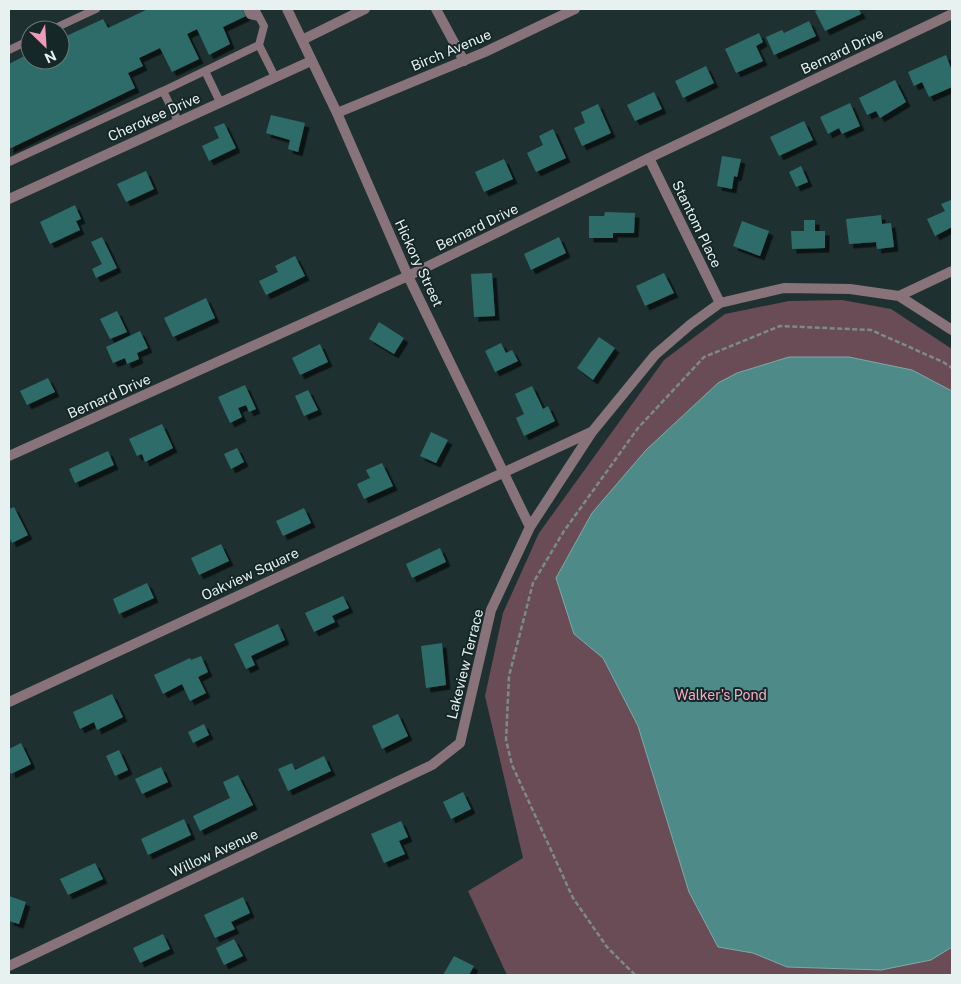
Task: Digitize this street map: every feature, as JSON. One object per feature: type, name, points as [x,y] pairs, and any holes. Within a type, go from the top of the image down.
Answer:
[{"type":"street","name":"Hickory Street","points":[[287,9],[337,113],[408,276],[530,527]]},
{"type":"street","points":[[302,40],[365,9]]},
{"type":"street","points":[[436,9],[464,61]]},
{"type":"street","name":"Birch Avenue","points":[[337,113],[464,61],[575,9]]},
{"type":"street","name":"Bernard Drive","points":[[9,456],[408,276],[649,158],[952,14]]},
{"type":"street","name":"Cherokee Drive","points":[[9,198],[311,61]]},
{"type":"street","name":"Stantom Place","points":[[649,158],[720,303]]},
{"type":"street","points":[[899,296],[952,271]]},
{"type":"street","name":"Lakeview Terrace","points":[[432,764],[460,743],[492,610],[530,527],[592,432],[655,356],[690,324],[720,303],[784,288],[850,289],[899,296],[952,330]]},
{"type":"street","name":"Lakeview Terrace","points":[[503,472],[592,432]]},
{"type":"street","name":"Oakview Square","points":[[9,702],[503,472]]},
{"type":"street","name":"Willow Avenue","points":[[9,966],[432,764]]},
{"type":"lane","points":[[70,21],[96,9]]},
{"type":"lane","points":[[247,9],[250,15],[259,16]]},
{"type":"lane","points":[[255,9],[264,26],[259,45],[275,77]]},
{"type":"lane","points":[[9,162],[259,45]]},
{"type":"lane","points":[[205,71],[220,102]]},
{"type":"lane","points":[[163,91],[178,121]]},
{"type":"path","points":[[634,975],[607,947],[574,898],[512,765],[506,740],[509,676],[533,583],[564,531],[638,428],[704,357],[780,326],[871,330],[952,368]]},
{"type":"green space","name":"Walker's Pond","points":[[842,300],[891,309],[952,349],[952,975],[507,975],[468,891],[523,858],[485,696],[503,613],[539,533],[664,360],[725,314],[789,301]]},
{"type":"water","name":"Walker's Pond","points":[[789,357],[849,357],[912,370],[952,391],[952,947],[931,960],[881,970],[787,967],[753,953],[718,947],[689,892],[638,726],[603,658],[574,634],[556,578],[592,513],[646,450],[718,383],[737,373]]},
{"type":"building","points":[[148,9],[242,9],[246,16],[223,27],[230,44],[209,55],[197,29],[187,34],[199,59],[172,72],[160,48],[139,58],[143,66],[128,73],[135,88],[9,149],[9,64],[20,58],[20,70],[70,70],[70,34],[103,19],[108,28]]},
{"type":"building","points":[[820,9],[859,9],[861,14],[825,31],[815,11]]},
{"type":"building","points":[[809,21],[816,36],[774,55],[766,37],[782,30],[784,33]]},
{"type":"building","points":[[759,33],[763,42],[756,46],[763,61],[736,73],[725,49]]},
{"type":"building","points":[[946,55],[952,71],[952,87],[929,97],[922,82],[914,86],[908,72]]},
{"type":"building","points":[[706,66],[714,83],[683,98],[675,81]]},
{"type":"building","points":[[895,80],[906,102],[880,118],[876,111],[867,115],[859,98]]},
{"type":"building","points":[[654,92],[662,109],[635,121],[627,105]]},
{"type":"building","points":[[850,103],[860,126],[842,134],[839,128],[828,134],[820,117]]},
{"type":"building","points":[[598,104],[611,133],[582,146],[574,128],[585,123],[581,112]]},
{"type":"building","points":[[271,115],[305,123],[298,152],[288,149],[290,140],[266,133]]},
{"type":"building","points":[[804,121],[813,140],[779,156],[770,137]]},
{"type":"building","points":[[224,123],[236,148],[209,161],[202,146],[219,138],[214,127]]},
{"type":"building","points":[[553,129],[566,158],[536,172],[527,153],[543,145],[539,136]]},
{"type":"building","points":[[722,156],[741,159],[737,177],[734,176],[732,189],[717,186]]},
{"type":"building","points":[[504,159],[513,179],[484,192],[475,172]]},
{"type":"building","points":[[801,166],[808,182],[796,187],[789,172]]},
{"type":"building","points":[[146,171],[154,189],[126,202],[117,184]]},
{"type":"building","points":[[951,200],[952,227],[935,236],[927,219],[945,211],[941,204]]},
{"type":"building","points":[[75,205],[81,219],[76,221],[80,230],[50,244],[40,222]]},
{"type":"building","points":[[605,212],[635,213],[634,233],[613,233],[613,238],[589,238],[589,216],[604,216]]},
{"type":"building","points":[[881,215],[882,224],[891,223],[894,247],[877,249],[876,242],[849,244],[846,219]]},
{"type":"building","points":[[804,220],[815,220],[815,231],[825,231],[825,248],[792,249],[791,231],[804,231]]},
{"type":"building","points":[[742,221],[769,231],[760,256],[733,246]]},
{"type":"building","points":[[102,237],[117,268],[96,278],[92,269],[102,264],[91,242]]},
{"type":"building","points":[[559,237],[566,253],[531,270],[524,254]]},
{"type":"building","points":[[295,256],[305,276],[266,295],[259,281],[278,272],[275,266]]},
{"type":"building","points":[[492,273],[495,316],[474,317],[471,274]]},
{"type":"building","points":[[664,273],[674,293],[645,306],[636,286]]},
{"type":"building","points":[[206,298],[215,318],[173,337],[164,318]]},
{"type":"building","points":[[117,311],[127,332],[110,339],[100,319]]},
{"type":"building","points":[[379,322],[404,338],[394,354],[369,339]]},
{"type":"building","points":[[140,331],[148,348],[137,353],[139,359],[127,364],[125,358],[113,363],[106,347]]},
{"type":"building","points":[[599,337],[615,348],[593,380],[577,368]]},
{"type":"building","points":[[501,343],[506,353],[512,350],[518,361],[495,372],[485,351]]},
{"type":"building","points":[[320,344],[328,362],[300,375],[292,358]]},
{"type":"building","points":[[48,378],[55,392],[27,405],[20,391]]},
{"type":"building","points":[[245,385],[256,409],[249,412],[246,405],[238,408],[242,417],[230,423],[218,397]]},
{"type":"building","points":[[532,386],[543,409],[548,406],[555,421],[524,436],[516,418],[524,414],[515,394]]},
{"type":"building","points":[[308,390],[318,410],[304,416],[295,396]]},
{"type":"building","points":[[162,424],[173,448],[145,462],[142,454],[137,456],[129,439]]},
{"type":"building","points":[[431,432],[448,440],[436,463],[420,456]]},
{"type":"building","points":[[237,448],[244,462],[231,469],[224,454]]},
{"type":"building","points":[[108,451],[114,465],[75,483],[69,469]]},
{"type":"building","points":[[382,463],[393,486],[364,499],[357,484],[370,478],[366,470]]},
{"type":"building","points":[[14,507],[28,535],[12,543],[9,537],[9,509]]},
{"type":"building","points":[[304,508],[311,523],[283,536],[276,521]]},
{"type":"building","points":[[221,544],[229,561],[199,575],[191,558]]},
{"type":"building","points":[[440,548],[446,562],[412,578],[406,564]]},
{"type":"building","points":[[147,583],[154,598],[119,614],[113,599]]},
{"type":"building","points":[[343,596],[349,608],[332,616],[335,622],[314,632],[305,613]]},
{"type":"building","points":[[278,624],[285,640],[251,656],[255,665],[246,669],[234,644]]},
{"type":"building","points":[[442,643],[446,685],[426,688],[421,646]]},
{"type":"building","points":[[201,656],[208,672],[198,677],[206,693],[190,701],[182,684],[163,694],[154,675],[190,658],[191,660]]},
{"type":"building","points":[[112,694],[123,717],[97,730],[94,722],[80,729],[73,712]]},
{"type":"building","points":[[398,714],[408,736],[382,749],[372,726]]},
{"type":"building","points":[[204,724],[209,735],[193,743],[188,732]]},
{"type":"building","points":[[21,743],[31,764],[11,774],[9,769],[9,749]]},
{"type":"building","points":[[119,750],[128,770],[115,776],[106,756]]},
{"type":"building","points":[[324,756],[331,771],[288,791],[278,769],[292,763],[295,770]]},
{"type":"building","points":[[161,767],[168,782],[142,794],[135,779]]},
{"type":"building","points":[[238,775],[253,805],[200,831],[193,816],[230,798],[223,782]]},
{"type":"building","points":[[463,792],[471,809],[451,819],[443,802]]},
{"type":"building","points":[[184,819],[191,835],[148,855],[141,839]]},
{"type":"building","points":[[401,821],[408,837],[399,841],[405,854],[384,863],[371,834]]},
{"type":"building","points":[[95,863],[103,879],[68,895],[60,879]]},
{"type":"building","points":[[9,896],[26,902],[19,924],[9,921]]},
{"type":"building","points":[[243,897],[250,913],[231,922],[235,929],[215,938],[204,915]]},
{"type":"building","points":[[163,934],[170,949],[140,963],[133,948]]},
{"type":"building","points":[[234,939],[243,956],[224,965],[216,948]]},
{"type":"building","points":[[454,956],[474,966],[469,975],[443,975]]}]
